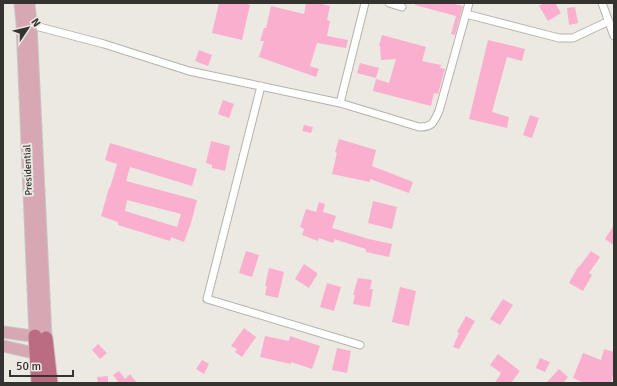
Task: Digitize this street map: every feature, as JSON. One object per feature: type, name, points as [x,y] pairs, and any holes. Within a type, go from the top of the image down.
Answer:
[{"type":"highway","points":[[40,337],[42,354],[51,383]]},
{"type":"highway","points":[[38,383],[42,354]]},
{"type":"main road","points":[[20,3],[27,24]]},
{"type":"main road","points":[[3,332],[40,337],[27,24],[29,3]]},
{"type":"main road","points":[[3,346],[42,354]]},
{"type":"street","points":[[340,103],[365,3]]},
{"type":"street","points":[[389,3],[402,6]]},
{"type":"street","points":[[27,24],[104,44],[189,71],[340,103],[419,127],[428,127],[433,123],[439,111],[469,3]]},
{"type":"street","points":[[602,3],[614,36]]},
{"type":"street","points":[[466,14],[560,38],[573,38],[608,21]]},
{"type":"street","points":[[261,86],[207,299],[360,345]]},
{"type":"building","points":[[219,3],[244,3],[250,5],[242,40],[212,33]]},
{"type":"building","points":[[306,3],[318,3],[330,6],[327,20],[330,21],[327,36],[348,40],[346,48],[317,43],[310,66],[319,69],[316,77],[259,57],[264,41],[260,41],[264,28],[266,28],[271,6],[304,14]]},
{"type":"building","points":[[415,3],[450,3],[463,6],[455,35],[451,34],[456,16],[415,5]]},
{"type":"building","points":[[544,3],[555,3],[561,13],[548,21],[539,6]]},
{"type":"building","points":[[575,7],[578,23],[569,25],[567,8]]},
{"type":"building","points":[[382,35],[426,47],[422,61],[441,65],[440,68],[445,69],[438,94],[434,93],[431,106],[373,91],[376,79],[389,83],[396,59],[381,60],[379,46]]},
{"type":"building","points":[[488,40],[525,49],[522,61],[507,57],[492,112],[509,117],[507,128],[469,119]]},
{"type":"building","points":[[199,50],[212,55],[208,66],[195,61]]},
{"type":"building","points":[[360,63],[379,68],[376,78],[357,73]]},
{"type":"building","points":[[223,100],[234,104],[229,118],[218,114]]},
{"type":"building","points":[[530,115],[539,118],[532,138],[523,135]]},
{"type":"building","points":[[304,125],[313,127],[311,133],[302,131]]},
{"type":"building","points":[[339,139],[376,150],[372,166],[413,182],[409,193],[370,179],[370,182],[332,174],[337,153],[335,152]]},
{"type":"building","points":[[211,141],[230,146],[225,171],[212,168],[212,165],[206,163]]},
{"type":"building","points":[[110,143],[197,169],[192,186],[130,167],[126,181],[197,200],[184,242],[171,237],[170,241],[118,225],[118,222],[101,216],[117,164],[105,160]],"holes":[[[127,200],[181,214],[177,227],[125,211]]]},
{"type":"building","points":[[373,201],[397,207],[392,229],[368,223]]},
{"type":"building","points":[[319,202],[325,204],[323,212],[336,216],[332,228],[392,244],[389,257],[366,252],[366,249],[340,241],[340,239],[339,241],[335,239],[333,243],[319,238],[318,241],[302,235],[304,229],[300,227],[306,209],[316,212]]},
{"type":"building","points":[[614,225],[614,245],[605,239]]},
{"type":"building","points":[[246,251],[259,255],[252,277],[239,273]]},
{"type":"building","points":[[591,251],[600,257],[589,273],[592,275],[583,291],[569,283],[578,267]]},
{"type":"building","points":[[304,264],[317,273],[309,288],[295,279]]},
{"type":"building","points":[[269,268],[284,272],[278,298],[265,295],[267,286],[265,286]]},
{"type":"building","points":[[358,278],[372,280],[370,289],[373,289],[370,307],[353,304],[355,295],[353,295]]},
{"type":"building","points":[[327,283],[341,287],[334,311],[320,307]]},
{"type":"building","points":[[400,287],[416,291],[409,326],[392,322]]},
{"type":"building","points":[[503,299],[513,305],[500,325],[490,319]]},
{"type":"building","points":[[466,316],[475,321],[459,349],[453,347],[459,333],[457,332]]},
{"type":"building","points":[[244,328],[256,337],[242,357],[235,352],[237,349],[231,346]]},
{"type":"building","points":[[265,336],[289,341],[290,336],[320,346],[312,369],[291,362],[291,364],[260,357]]},
{"type":"building","points":[[98,344],[107,353],[100,359],[92,350]]},
{"type":"building","points":[[337,348],[351,351],[347,373],[332,370]]},
{"type":"building","points":[[604,349],[614,352],[614,372],[611,383],[584,383],[573,378],[583,353],[601,360]]},
{"type":"building","points":[[498,354],[520,371],[511,383],[495,383],[501,373],[490,365]]},
{"type":"building","points":[[540,358],[550,362],[545,372],[536,368]]},
{"type":"building","points":[[202,360],[209,364],[204,374],[196,369]]},
{"type":"building","points":[[559,369],[568,377],[563,383],[546,383]]},
{"type":"building","points":[[119,371],[125,379],[130,374],[137,383],[119,383],[113,375]]},
{"type":"building","points":[[108,376],[108,383],[98,383],[97,377]]}]
